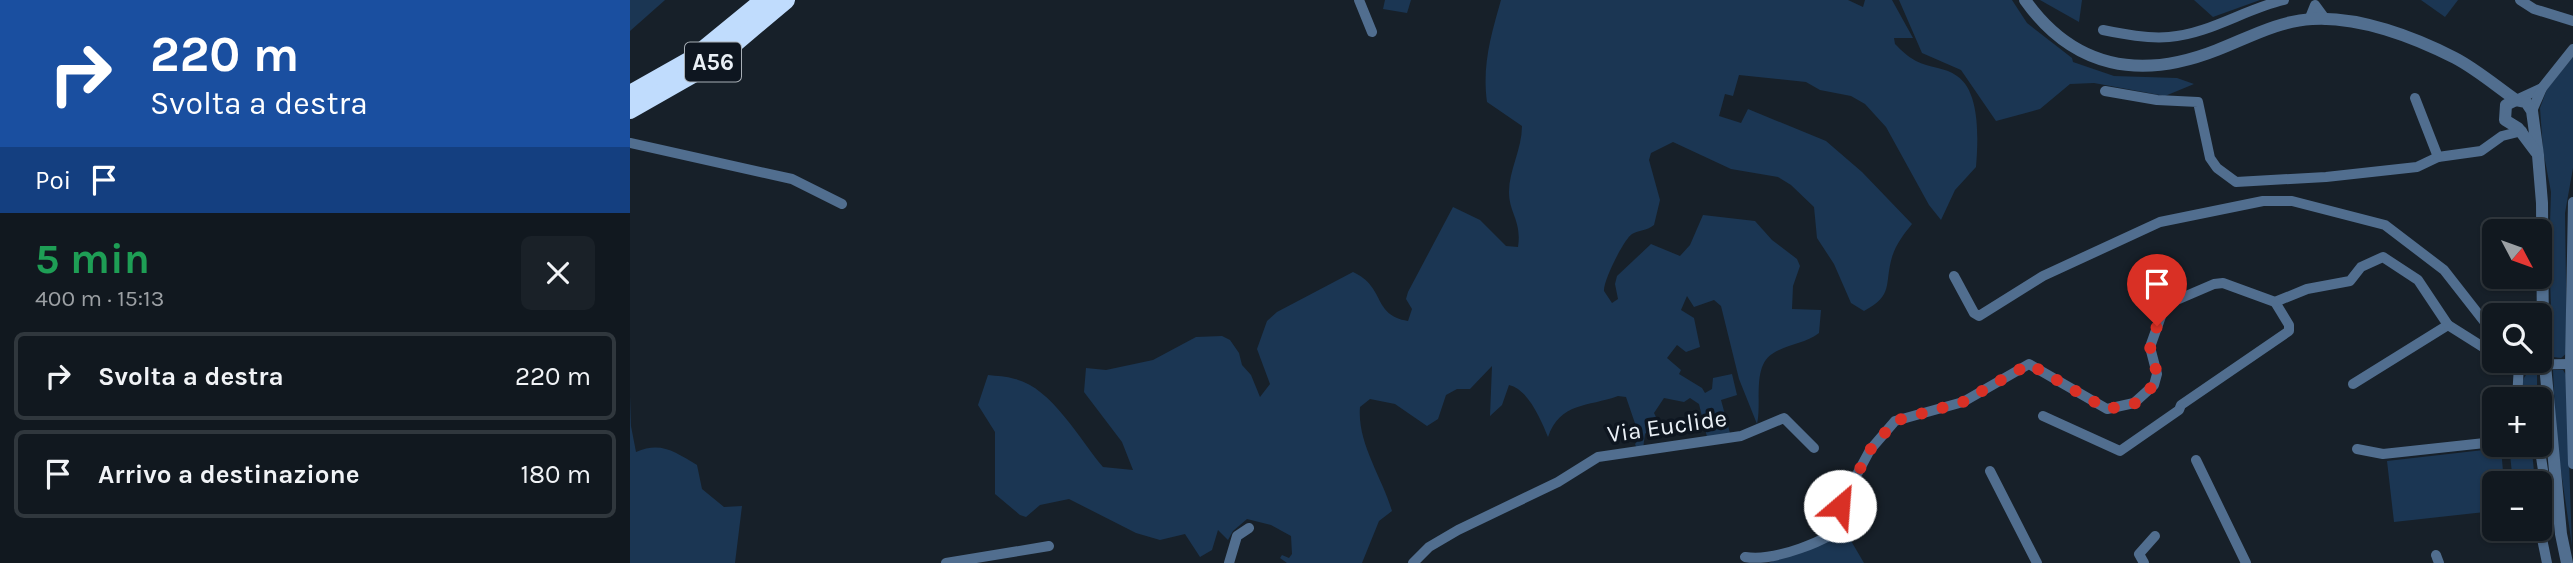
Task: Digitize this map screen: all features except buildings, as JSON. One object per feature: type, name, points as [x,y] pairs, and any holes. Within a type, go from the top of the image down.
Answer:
[{"type":"highway","name":"A56","points":[[630,94],[692,59],[764,0]]},
{"type":"highway","name":"A56","points":[[630,110],[709,65],[786,0]]},
{"type":"street","points":[[1359,0],[1372,32]]},
{"type":"street","points":[[2025,0],[2044,24],[2080,51],[2108,63],[2143,67],[2164,66],[2188,61],[2265,29],[2309,20],[2350,22],[2399,36],[2455,58],[2511,102],[2526,102],[2532,113],[2538,155],[2542,203],[2543,344],[2561,534],[2567,563]]},
{"type":"street","points":[[2103,30],[2168,38],[2209,27],[2259,6],[2284,0]]},
{"type":"street","points":[[2520,0],[2534,9],[2573,21]]},
{"type":"street","points":[[2309,20],[2311,3]]},
{"type":"street","points":[[2311,3],[2326,20]]},
{"type":"street","points":[[2188,89],[2198,102],[2210,158],[2217,168],[2236,181],[2326,177],[2417,167],[2438,157],[2481,151],[2527,124],[2542,88],[2573,50]]},
{"type":"street","points":[[2496,140],[2511,102],[2542,88]]},
{"type":"street","points":[[2105,90],[2157,100],[2198,102]]},
{"type":"street","points":[[2415,98],[2438,157]]},
{"type":"street","points":[[2505,120],[2520,129],[2538,155]]},
{"type":"street","points":[[630,143],[792,179],[842,204]]},
{"type":"street","points":[[1954,276],[1974,313],[1979,316],[2065,264],[2160,222],[2263,201],[2292,201],[2385,225],[2444,270],[2482,319]]},
{"type":"street","points":[[2573,202],[2565,364],[2573,464]]},
{"type":"street","points":[[2275,302],[2307,289],[2350,281],[2361,267],[2384,257],[2418,280],[2448,325],[2482,346]]},
{"type":"street","points":[[1745,557],[1764,557],[1814,543],[1838,531],[1850,517],[1840,506],[1857,472],[1880,436],[1895,421],[1963,402],[2029,364],[2107,409],[2134,404],[2154,385],[2157,374],[2150,347],[2165,305],[2223,283],[2275,302],[2289,325],[2288,331],[2120,451],[2043,416]]},
{"type":"street","points":[[2353,384],[2448,325]]},
{"type":"street","points":[[2552,364],[2565,364]]},
{"type":"street","name":"Via Euclide","points":[[1413,563],[1429,547],[1458,530],[1558,482],[1598,457],[1741,436],[1784,418],[1814,448]]},
{"type":"street","points":[[2357,449],[2383,454],[2482,443]]},
{"type":"street","points":[[2196,460],[2246,563]]},
{"type":"street","points":[[1990,471],[2037,563]]},
{"type":"street","points":[[1229,563],[1237,536],[1250,528]]},
{"type":"street","points":[[2144,563],[2139,554],[2143,546],[2155,536]]},
{"type":"street","points":[[2543,541],[2547,563]]},
{"type":"street","points":[[946,563],[1049,546]]},
{"type":"shaded area","points":[[630,0],[665,0],[630,31]]},
{"type":"shaded area","points":[[1385,0],[1411,0],[1407,13],[1383,9]]},
{"type":"shaded area","points":[[1501,0],[1848,0],[1863,7],[1865,0],[1892,0],[1913,38],[1894,38],[1895,44],[1916,61],[1947,71],[1965,83],[1976,118],[1976,167],[1955,190],[1941,220],[1929,205],[1886,127],[1865,104],[1851,96],[1820,90],[1806,82],[1739,75],[1733,96],[1725,94],[1719,116],[1741,123],[1748,109],[1826,141],[1862,172],[1912,224],[1894,252],[1886,289],[1880,300],[1864,311],[1851,303],[1834,264],[1817,238],[1814,207],[1791,185],[1778,177],[1731,169],[1673,142],[1651,153],[1649,160],[1660,200],[1654,225],[1628,237],[1619,252],[1604,291],[1612,303],[1618,299],[1615,284],[1617,276],[1651,244],[1680,256],[1690,245],[1703,215],[1755,221],[1772,240],[1797,259],[1800,266],[1793,286],[1792,309],[1821,310],[1819,333],[1808,340],[1777,351],[1766,360],[1760,377],[1757,424],[1739,379],[1721,306],[1714,300],[1694,307],[1687,296],[1681,310],[1694,318],[1700,347],[1686,352],[1677,345],[1667,358],[1681,370],[1679,374],[1702,388],[1705,393],[1712,389],[1713,378],[1732,374],[1737,395],[1721,400],[1730,433],[1707,437],[1699,404],[1690,398],[1684,402],[1664,398],[1654,413],[1657,419],[1645,434],[1643,449],[1637,449],[1635,444],[1640,438],[1626,397],[1618,396],[1568,412],[1560,417],[1548,437],[1528,399],[1509,385],[1502,405],[1490,416],[1492,366],[1470,389],[1457,389],[1446,395],[1438,419],[1427,426],[1395,404],[1370,399],[1360,407],[1362,434],[1392,511],[1379,521],[1362,563],[1287,563],[1280,558],[1282,555],[1289,558],[1292,554],[1291,536],[1271,525],[1247,519],[1233,531],[1228,540],[1218,530],[1212,550],[1200,557],[1185,534],[1160,540],[1136,533],[1069,499],[1040,505],[1026,517],[995,494],[995,432],[978,405],[988,375],[1008,377],[1041,392],[1064,416],[1103,467],[1133,470],[1122,442],[1084,392],[1086,368],[1106,370],[1153,360],[1196,337],[1222,336],[1230,340],[1239,353],[1242,365],[1251,375],[1260,397],[1270,384],[1257,349],[1267,321],[1277,312],[1353,272],[1370,285],[1389,313],[1408,321],[1412,309],[1406,299],[1408,292],[1453,207],[1480,220],[1506,246],[1518,247],[1518,230],[1509,192],[1522,126],[1487,102],[1486,89],[1488,51]]},
{"type":"shaded area","points":[[1899,0],[2012,0],[2027,23],[2072,58],[2073,62],[2114,76],[2177,78],[2194,84],[2165,96],[2094,83],[2070,84],[2040,109],[1996,121],[1961,70],[1922,53]]},
{"type":"shaded area","points":[[2040,0],[2082,0],[2079,22]]},
{"type":"shaded area","points":[[2194,0],[2260,0],[2213,17]]},
{"type":"shaded area","points":[[2421,0],[2458,0],[2445,17]]},
{"type":"shaded area","points":[[2573,57],[2573,168],[2565,213],[2567,353],[2561,358],[2553,357],[2551,192],[2543,150],[2540,108],[2547,89]]},
{"type":"shaded area","points":[[2553,370],[2563,370],[2566,375],[2572,546],[2556,437]]},
{"type":"shaded area","points":[[2537,373],[2537,387],[2522,387],[2527,374]]},
{"type":"shaded area","points":[[630,396],[631,426],[636,452],[660,448],[675,452],[697,465],[702,489],[724,507],[742,506],[735,563],[630,563]]},
{"type":"shaded area","points":[[2482,450],[2482,457],[2502,457],[2503,471],[2482,471],[2482,512],[2394,522],[2387,461]]},
{"type":"shaded area","points":[[2510,457],[2533,457],[2534,471],[2512,471]]},
{"type":"shaded area","points":[[1847,534],[1864,563],[1768,563]]},
{"type":"route","points":[[1840,506],[1870,450],[1895,421],[1912,414],[1963,402],[2029,364],[2037,366],[2107,409],[2134,404],[2154,385],[2157,374],[2150,347],[2157,326]]}]
